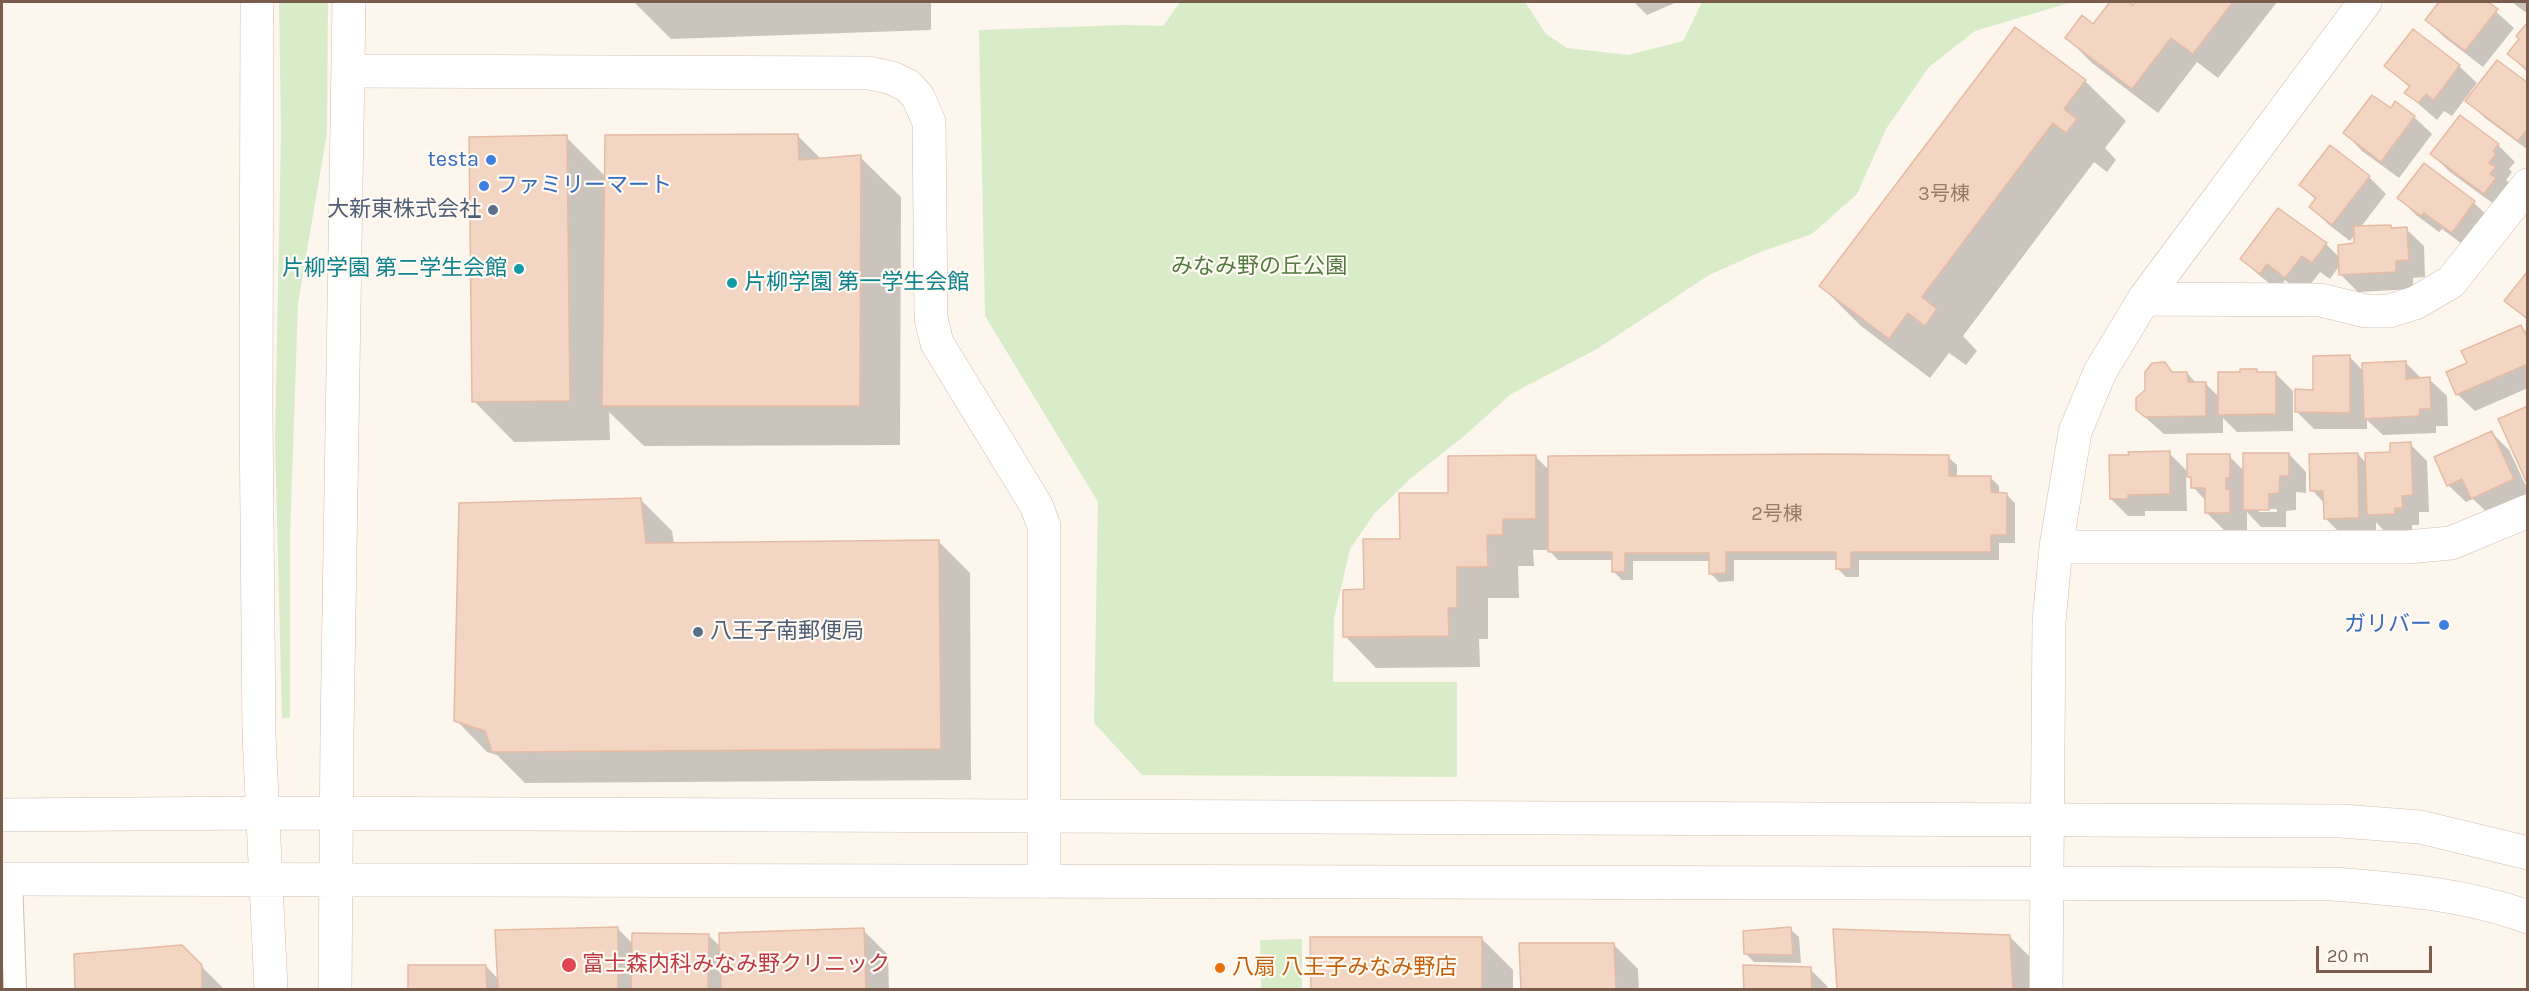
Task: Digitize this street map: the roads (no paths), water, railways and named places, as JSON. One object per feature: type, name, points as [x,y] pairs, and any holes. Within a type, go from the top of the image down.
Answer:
[{"type":"street","points":[[257,2],[259,734],[271,990]]},
{"type":"street","points":[[335,990],[349,2]]},
{"type":"street","points":[[2046,990],[2049,622],[2056,547],[2073,438],[2081,415],[2121,334],[2144,299],[2365,2]]},
{"type":"street","points":[[349,71],[869,73],[892,78],[908,86],[918,97],[929,122],[930,280],[933,331],[937,343],[1036,505],[1044,526],[1044,881]]},
{"type":"street","points":[[2144,299],[2320,300],[2366,311],[2389,310],[2415,303],[2451,282],[2528,185]]},
{"type":"street","points":[[2056,547],[2407,547],[2451,543],[2528,511]]},
{"type":"street","points":[[2,816],[264,813],[2341,821],[2420,826],[2528,853]]},
{"type":"street","points":[[6,879],[2333,884],[2415,890],[2500,907],[2528,917]]},
{"type":"lane","points":[[6,879],[15,990]]},
{"type":"place","name":"testa","points":[[491,160]]},
{"type":"place","name":"ファミリーマート","points":[[484,186]]},
{"type":"place","name":"大新東株式会社","points":[[493,210]]},
{"type":"place","name":"片柳学園 第二学生会館","points":[[519,269]]},
{"type":"place","name":"片柳学園 第一学生会館","points":[[732,283]]},
{"type":"place","name":"ガリバー","points":[[2444,625]]},
{"type":"place","name":"八王子南郵便局","points":[[698,632]]},
{"type":"place","name":"富士森内科みなみ野クリニック","points":[[569,965]]},
{"type":"place","name":"八扇 八王子みなみ野店","points":[[1220,968]]},
{"type":"park label","name":"みなみ野の丘公園","points":[[1259,267]]}]
